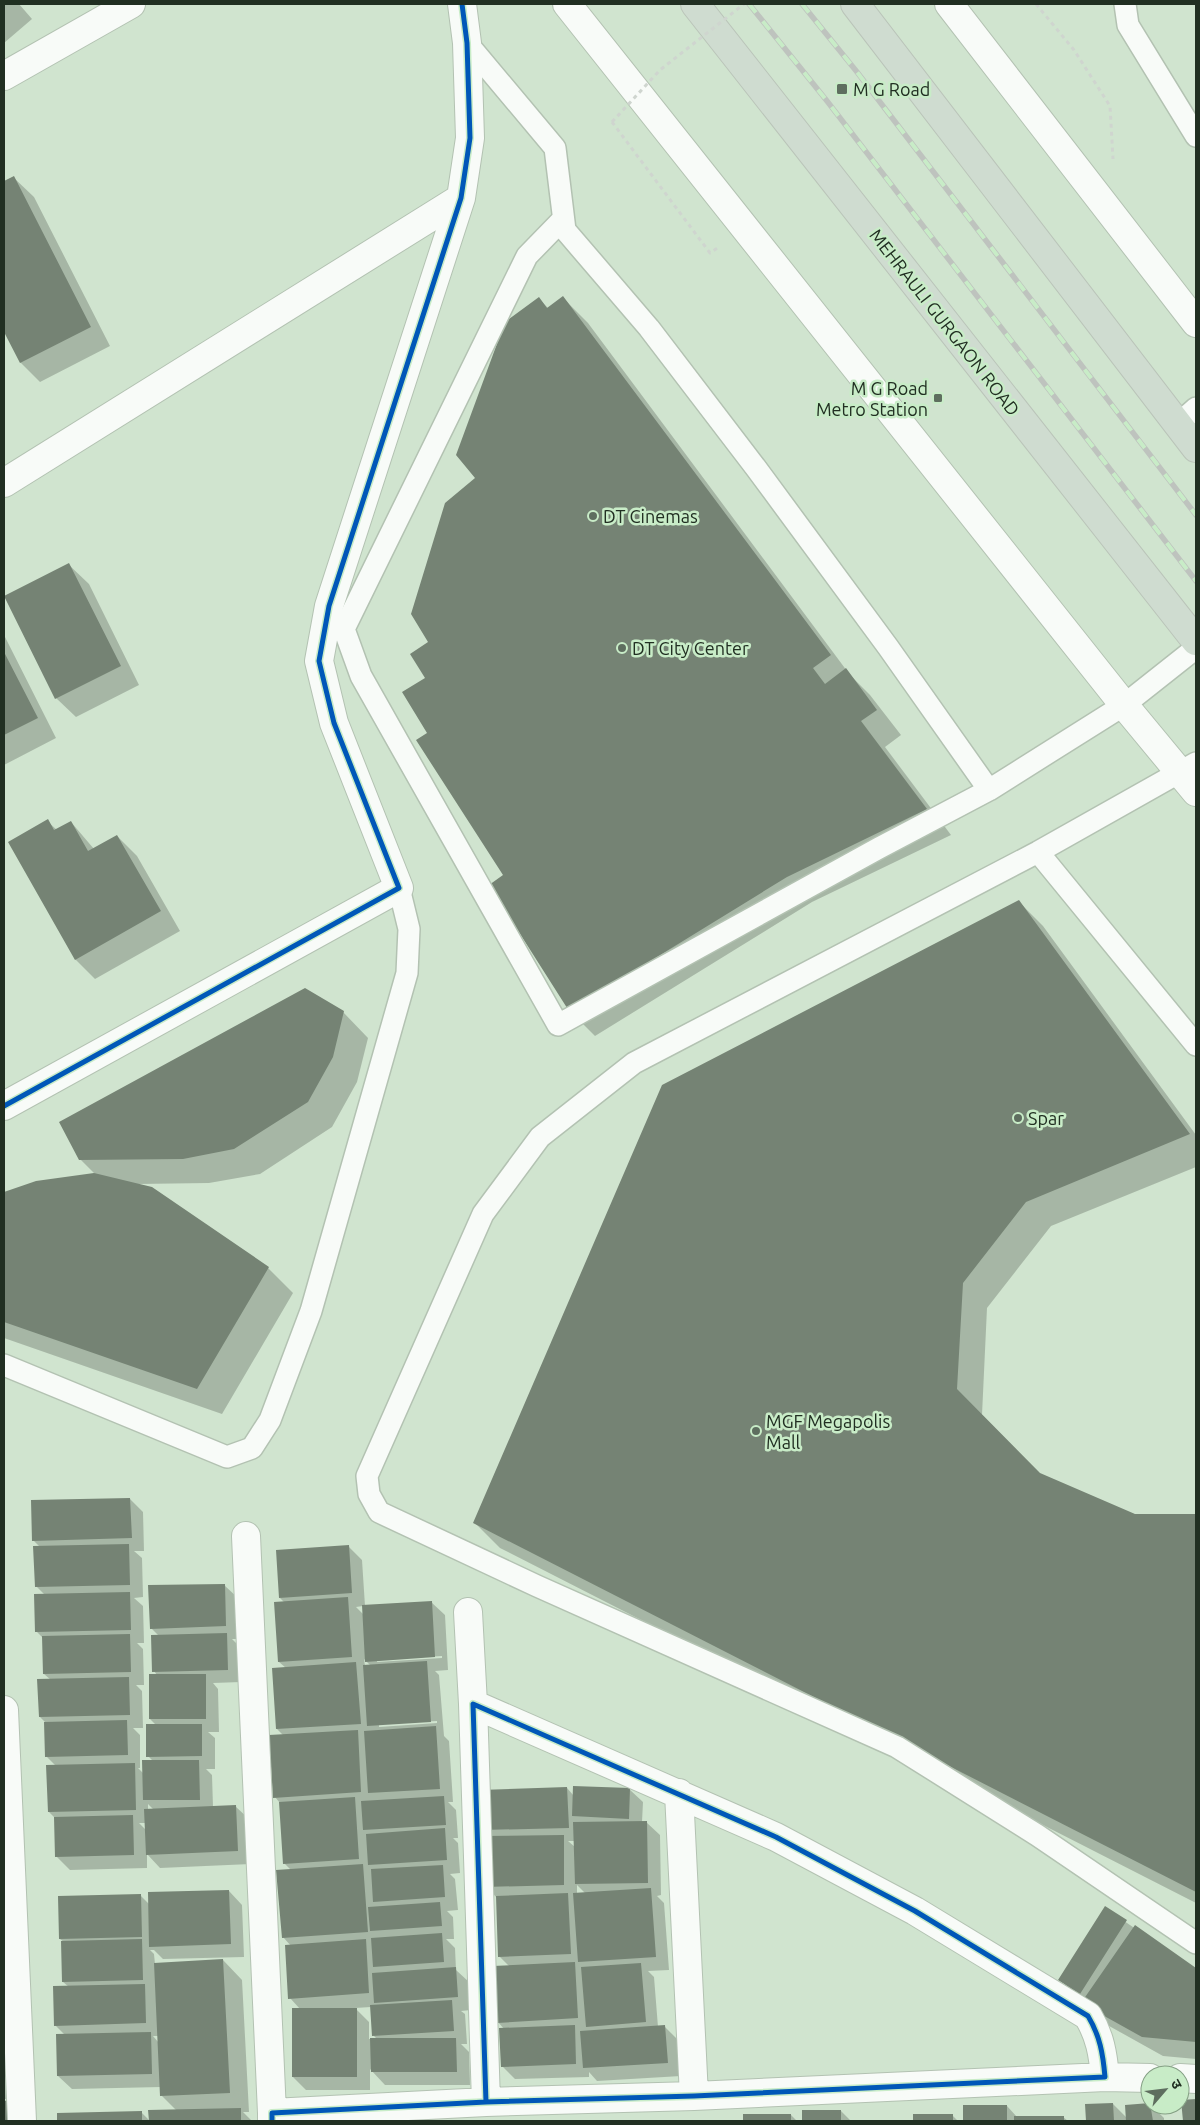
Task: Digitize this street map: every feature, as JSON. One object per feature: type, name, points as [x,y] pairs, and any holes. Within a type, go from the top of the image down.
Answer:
[{"type":"highway","name":"MEHRAULI GURGAON ROAD","points":[[695,4],[1196,641]]},
{"type":"highway","points":[[856,4],[1187,416],[1196,448]]},
{"type":"street","points":[[4,76],[131,4]]},
{"type":"street","points":[[4,1106],[399,888],[334,723],[320,660],[329,606],[461,198],[470,138],[468,43],[462,4]]},
{"type":"street","points":[[567,4],[1124,705],[1191,776]]},
{"type":"street","points":[[949,4],[1196,323]]},
{"type":"street","points":[[4,483],[461,198]]},
{"type":"street","points":[[246,1536],[272,2117],[486,2102],[694,2096],[1105,2077],[1140,2078]]},
{"type":"street","points":[[468,1612],[473,1704],[486,2102]]},
{"type":"street","points":[[473,1704],[776,1837],[915,1911],[1088,2016],[1102,2045],[1105,2077]]},
{"type":"street","points":[[4,1710],[22,2121]]},
{"type":"street","points":[[679,1793],[694,2096]]},
{"type":"lane","points":[[1125,4],[1128,25],[1196,136]]},
{"type":"lane","points":[[468,43],[555,148],[565,230],[649,328],[756,468],[888,647],[989,790]]},
{"type":"lane","points":[[563,219],[528,256],[344,629],[361,676],[558,1025],[855,861],[989,790],[1124,705],[1196,648]]},
{"type":"lane","points":[[1191,776],[1038,852],[634,1063],[540,1137],[483,1214],[368,1476],[369,1494],[379,1512],[546,1590],[897,1747],[1037,1834],[1196,1943]]},
{"type":"lane","points":[[1038,852],[1196,1045]]},
{"type":"lane","points":[[4,1365],[227,1457],[252,1448],[270,1420],[311,1310],[407,974],[409,929],[399,888]]},
{"type":"path","points":[[710,253],[612,122],[660,70],[744,4]]},
{"type":"path","points":[[1036,4],[1074,50],[1110,106],[1113,162]]},
{"type":"building","points":[[14,176],[91,327],[20,363],[4,332],[4,181]]},
{"type":"building","name":"DT City Center","points":[[563,296],[831,655],[813,668],[825,684],[846,668],[877,710],[861,721],[927,809],[787,877],[569,1011],[489,885],[503,875],[416,740],[427,733],[402,692],[425,678],[410,654],[428,642],[411,614],[445,503],[475,478],[456,455],[505,322],[539,297],[547,308]]},
{"type":"building","points":[[69,563],[121,666],[55,699],[4,596]]},
{"type":"building","points":[[4,652],[38,718],[4,735]]},
{"type":"building","points":[[48,819],[54,830],[71,821],[88,851],[117,835],[161,911],[75,960],[8,842]]},
{"type":"building","name":"MGF Megapolis Mall","points":[[1019,900],[1190,1134],[1026,1202],[963,1283],[957,1389],[1040,1473],[1135,1514],[1196,1514],[1196,1892],[473,1523],[662,1085]]},
{"type":"building","points":[[305,988],[344,1011],[333,1057],[308,1102],[234,1149],[183,1159],[79,1160],[59,1122]]},
{"type":"building","points":[[94,1173],[152,1187],[269,1267],[197,1389],[4,1322],[4,1192],[36,1181]]},
{"type":"building","points":[[130,1498],[132,1538],[32,1541],[31,1500]]},
{"type":"building","points":[[129,1544],[130,1585],[35,1587],[33,1546]]},
{"type":"building","points":[[349,1545],[352,1593],[279,1598],[276,1550]]},
{"type":"building","points":[[225,1584],[226,1626],[150,1629],[148,1585]]},
{"type":"building","points":[[130,1592],[131,1630],[35,1632],[34,1594]]},
{"type":"building","points":[[348,1597],[352,1657],[278,1662],[274,1602]]},
{"type":"building","points":[[432,1601],[435,1657],[365,1662],[362,1605]]},
{"type":"building","points":[[227,1633],[228,1670],[152,1672],[151,1635]]},
{"type":"building","points":[[130,1634],[131,1672],[43,1674],[42,1636]]},
{"type":"building","points":[[427,1661],[431,1722],[367,1726],[363,1665]]},
{"type":"building","points":[[356,1662],[361,1724],[276,1729],[272,1668]]},
{"type":"building","points":[[149,1674],[206,1674],[206,1719],[149,1719]]},
{"type":"building","points":[[129,1677],[130,1715],[39,1717],[37,1679]]},
{"type":"building","points":[[127,1720],[128,1755],[45,1757],[44,1722]]},
{"type":"building","points":[[146,1724],[202,1724],[202,1756],[146,1757]]},
{"type":"building","points":[[436,1726],[440,1789],[368,1793],[364,1731]]},
{"type":"building","points":[[358,1730],[361,1792],[273,1798],[269,1735]]},
{"type":"building","points":[[142,1760],[199,1760],[200,1800],[143,1800]]},
{"type":"building","points":[[135,1763],[136,1810],[48,1812],[46,1765]]},
{"type":"building","points":[[573,1786],[630,1788],[629,1819],[572,1816]]},
{"type":"building","points":[[567,1787],[569,1828],[481,1830],[480,1790]]},
{"type":"building","points":[[444,1796],[446,1825],[363,1830],[361,1801]]},
{"type":"building","points":[[355,1797],[359,1859],[283,1864],[279,1802]]},
{"type":"building","points":[[236,1805],[238,1851],[146,1855],[144,1809]]},
{"type":"building","points":[[133,1815],[134,1855],[55,1857],[54,1817]]},
{"type":"building","points":[[647,1821],[648,1883],[575,1884],[573,1822]]},
{"type":"building","points":[[445,1828],[447,1860],[368,1865],[366,1834]]},
{"type":"building","points":[[564,1835],[564,1885],[484,1887],[483,1836]]},
{"type":"building","points":[[363,1864],[368,1932],[282,1938],[276,1870]]},
{"type":"building","points":[[443,1865],[445,1897],[373,1902],[371,1869]]},
{"type":"building","points":[[651,1888],[656,1957],[578,1962],[573,1893]]},
{"type":"building","points":[[229,1890],[231,1944],[149,1947],[148,1892]]},
{"type":"building","points":[[568,1893],[571,1954],[498,1957],[496,1896]]},
{"type":"building","points":[[141,1894],[142,1937],[59,1939],[58,1896]]},
{"type":"building","points":[[440,1902],[442,1926],[370,1931],[368,1907]]},
{"type":"building","points":[[1105,1906],[1127,1920],[1080,1994],[1058,1980]]},
{"type":"building","points":[[1135,1925],[1196,1968],[1196,2042],[1142,2037],[1081,2003]]},
{"type":"building","points":[[442,1933],[444,1962],[373,1967],[371,1938]]},
{"type":"building","points":[[142,1939],[143,1980],[62,1982],[61,1941]]},
{"type":"building","points":[[366,1939],[369,1993],[288,1999],[285,1945]]},
{"type":"building","points":[[223,1959],[230,2093],[160,2096],[154,1963]]},
{"type":"building","points":[[575,1962],[578,2018],[497,2023],[493,1966]]},
{"type":"building","points":[[641,1963],[646,2022],[586,2027],[581,1967]]},
{"type":"building","points":[[456,1967],[458,1997],[374,2003],[372,1973]]},
{"type":"building","points":[[145,1984],[146,2023],[54,2026],[53,1986]]},
{"type":"building","points":[[452,2000],[454,2031],[372,2036],[370,2005]]},
{"type":"building","points":[[292,2008],[357,2008],[357,2077],[292,2077]]},
{"type":"building","points":[[575,2025],[576,2064],[501,2067],[499,2028]]},
{"type":"building","points":[[665,2025],[668,2063],[583,2068],[580,2031]]},
{"type":"building","points":[[151,2032],[152,2074],[57,2076],[56,2034]]},
{"type":"building","points":[[370,2038],[456,2038],[457,2072],[371,2072]]},
{"type":"building","points":[[1190,2099],[1196,2099],[1196,2121],[1183,2121],[1182,2115],[1190,2115]]},
{"type":"building","points":[[10,2100],[10,2121],[4,2121],[4,2101]]},
{"type":"building","points":[[1113,2103],[1114,2121],[1086,2121],[1085,2104]]},
{"type":"building","points":[[1140,2104],[1140,2115],[1152,2115],[1153,2121],[1126,2121],[1125,2105]]},
{"type":"building","points":[[963,2105],[1007,2105],[1007,2121],[963,2121]]},
{"type":"building","points":[[241,2108],[241,2121],[149,2121],[148,2110]]},
{"type":"building","points":[[802,2110],[841,2110],[841,2121],[802,2121]]},
{"type":"building","points":[[142,2111],[142,2121],[57,2121],[57,2113]]},
{"type":"building","points":[[743,2114],[791,2114],[791,2121],[743,2121]]},
{"type":"building","points":[[913,2114],[953,2114],[953,2121],[913,2121]]},
{"type":"building","points":[[1014,2116],[1064,2116],[1064,2121],[1014,2121]]},
{"type":"railway","points":[[749,4],[827,101],[1196,581]]},
{"type":"railway","points":[[802,4],[857,72],[1196,515]]},
{"type":"cycle path","points":[[4,1106],[399,888],[334,723],[319,661],[329,606],[461,198],[470,138],[467,43],[462,4]]},
{"type":"cycle path","points":[[272,2121],[272,2113],[486,2102],[694,2096],[1105,2077],[1100,2045],[1088,2016],[915,1911],[776,1837],[473,1704],[486,2102]]},
{"type":"place","name":"M G Road","points":[[842,89]]},
{"type":"place","name":"M G Road Metro Station","points":[[938,398]]},
{"type":"place","name":"DT Cinemas","points":[[593,516]]},
{"type":"place","name":"DT City Center","points":[[622,648]]},
{"type":"place","name":"Spar","points":[[1018,1118]]},
{"type":"place","name":"MGF Megapolis Mall","points":[[756,1431]]}]
